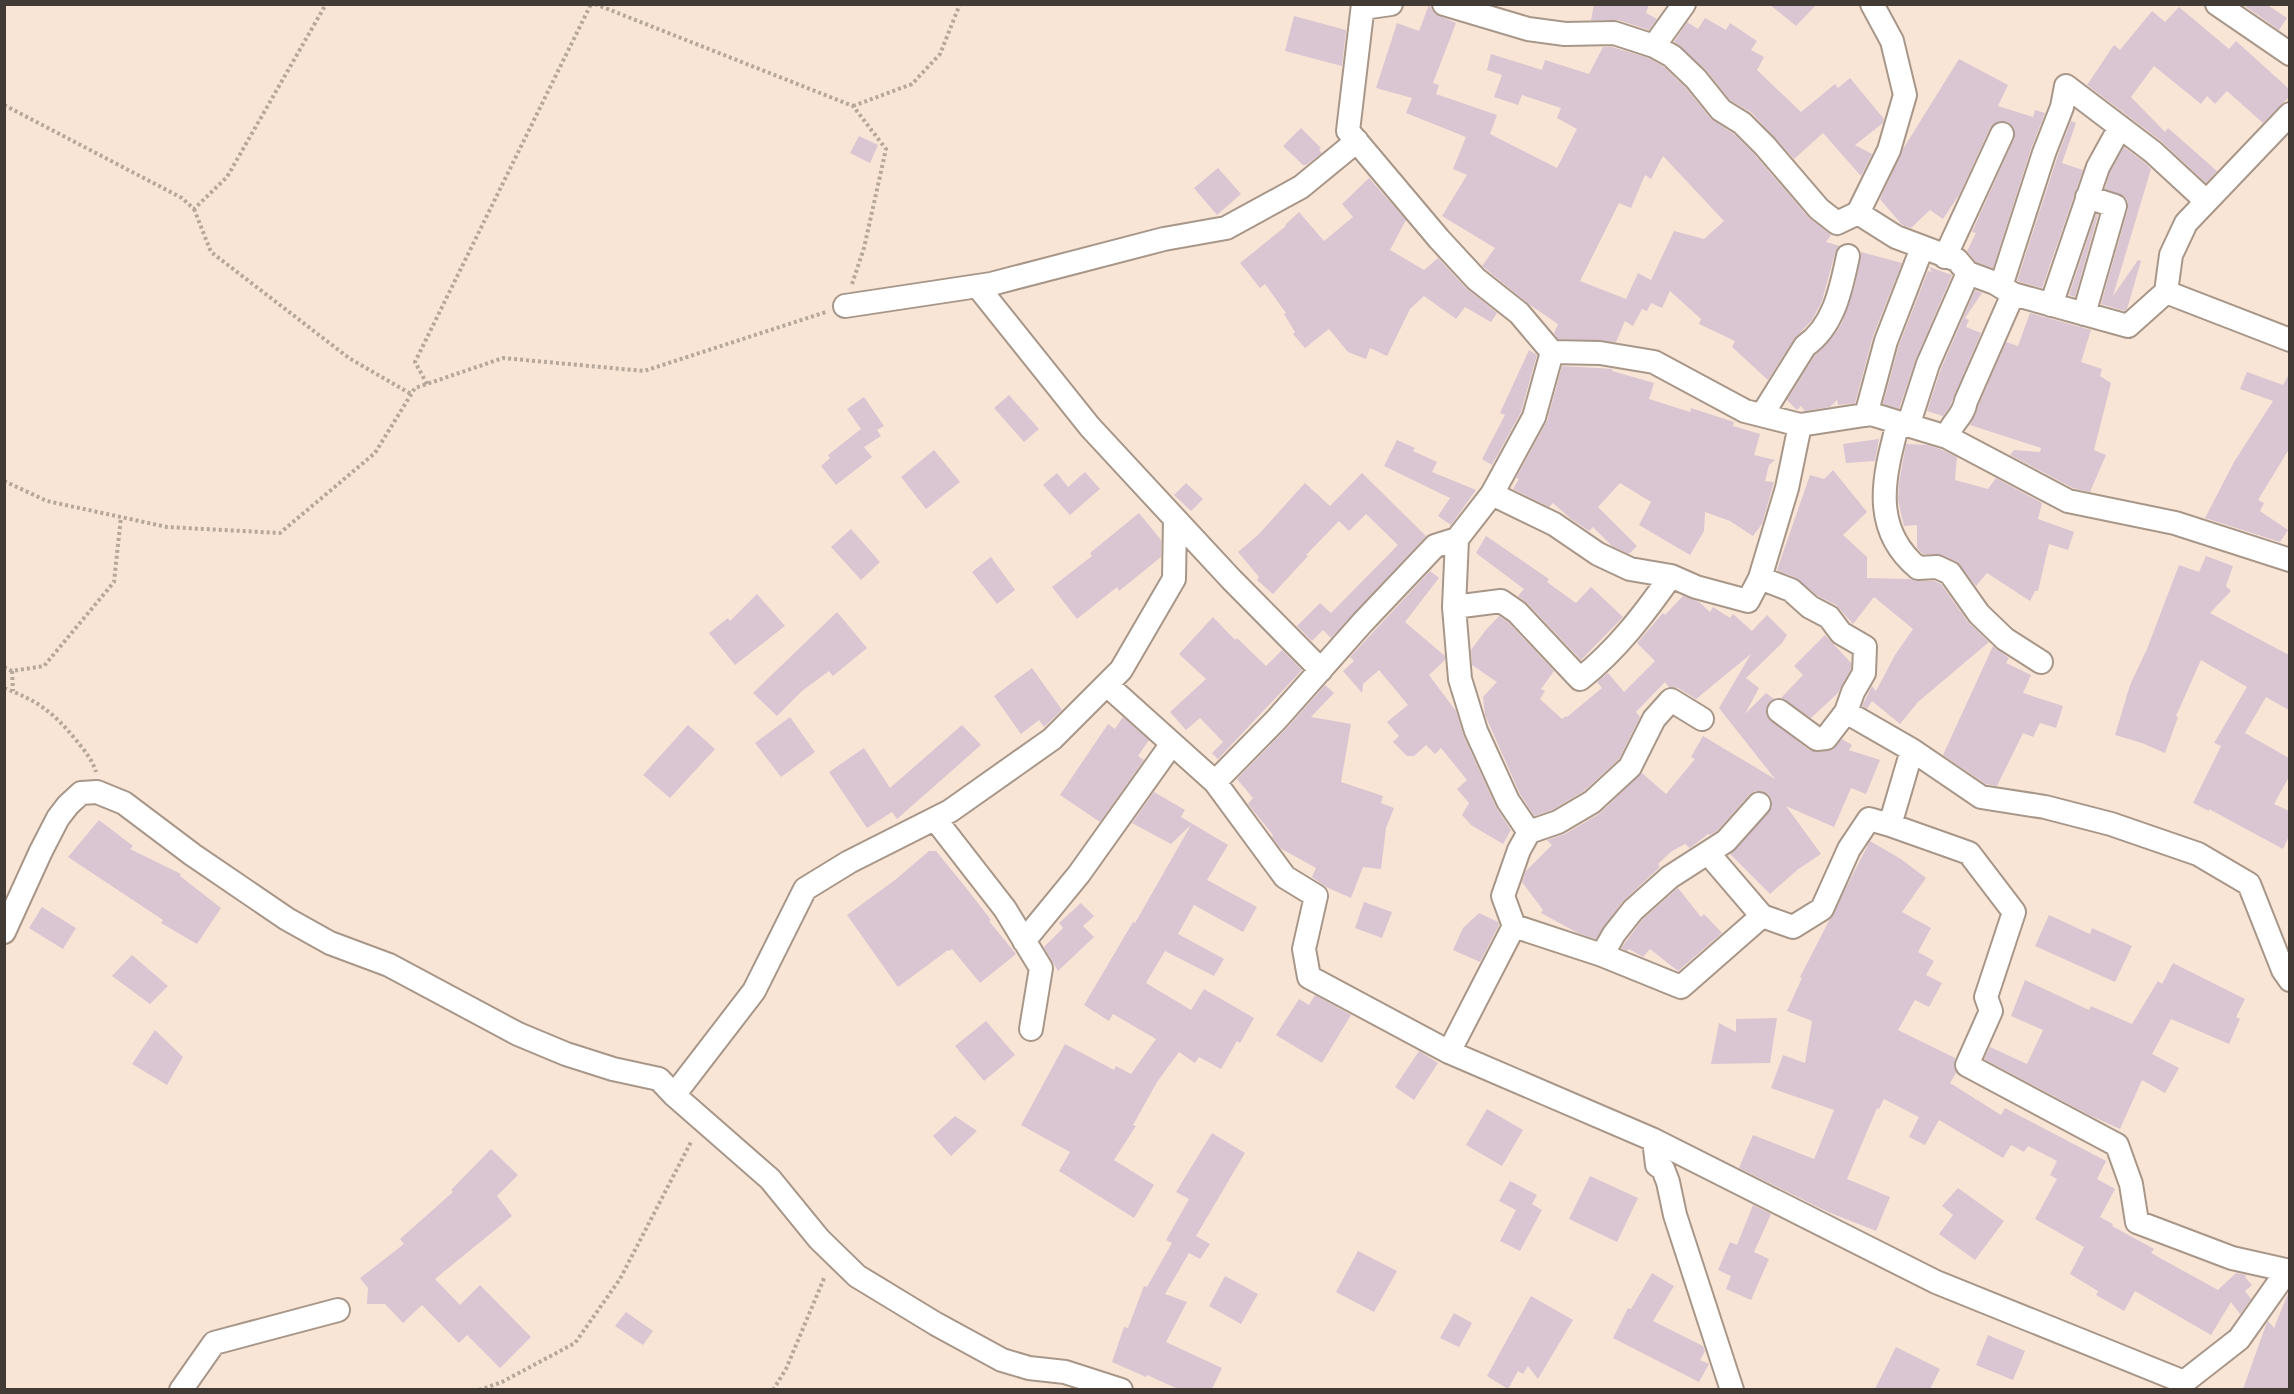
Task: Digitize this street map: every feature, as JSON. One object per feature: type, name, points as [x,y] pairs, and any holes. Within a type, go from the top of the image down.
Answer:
[{"type":"street","points":[[1391,4],[1363,6],[1348,130],[1425,223],[1476,279],[1519,313],[1552,352],[1600,353],[1654,362],[1745,411],[1800,426],[1871,414],[1947,437],[2068,501],[2175,523],[2289,560]]},
{"type":"street","points":[[1444,4],[1528,29],[1565,34],[1614,33],[1654,46],[1672,56],[1696,79],[1722,110],[1742,123],[1765,146],[1819,208],[1837,223],[1858,213],[1890,150],[1905,95],[1892,41],[1872,4]]},
{"type":"street","points":[[1654,46],[1684,4]]},
{"type":"street","points":[[2217,4],[2289,54]]},
{"type":"street","points":[[1947,437],[1950,426],[1965,412],[1966,401],[2007,290],[2044,153],[2062,107],[2066,86],[2153,152],[2206,201]]},
{"type":"street","points":[[1858,213],[1896,237],[1957,260],[1968,273],[2007,290],[2051,305],[2128,326],[2166,292],[2171,255],[2186,223],[2289,114]]},
{"type":"street","points":[[2051,305],[2098,167],[2120,128]]},
{"type":"street","points":[[1946,256],[2001,134]]},
{"type":"street","points":[[845,306],[978,286],[1164,239],[1226,228],[1301,187],[1357,141]]},
{"type":"street","points":[[2084,314],[2115,206],[2087,197]]},
{"type":"street","points":[[1866,416],[1886,341],[1922,248]]},
{"type":"street","points":[[1762,415],[1804,346],[1813,340],[1828,322],[1842,284],[1848,256]]},
{"type":"street","points":[[1968,273],[1887,466],[1886,523],[1895,542],[1918,568],[1937,567],[1950,573],[1979,614],[2005,639],[2040,662]]},
{"type":"street","points":[[978,286],[1090,427],[1321,670]]},
{"type":"street","points":[[2166,292],[2289,340]]},
{"type":"street","points":[[1528,832],[1508,801],[1476,731],[1460,679],[1454,607],[1458,539],[1492,494],[1534,417],[1552,352]]},
{"type":"street","points":[[1492,494],[1554,524],[1598,554],[1630,569],[1671,576],[1748,601],[1760,578],[1787,488],[1800,426]]},
{"type":"street","points":[[675,1095],[754,991],[805,889],[849,862],[950,811],[1052,740],[1121,670],[1174,579],[1175,519]]},
{"type":"street","points":[[1215,782],[1277,719],[1435,546],[1458,539]]},
{"type":"street","points":[[1454,607],[1501,601],[1517,612],[1580,679],[1601,663],[1637,624],[1671,576]]},
{"type":"street","points":[[1760,578],[1791,590],[1810,607],[1829,617],[1840,633],[1864,647],[1864,673],[1853,692],[1846,712],[1826,738],[1817,739],[1779,711]]},
{"type":"street","points":[[1107,685],[1215,782],[1285,877],[1316,896],[1304,949],[1309,977],[1449,1052],[1654,1140],[1936,1282],[2184,1382],[2238,1340],[2288,1271],[2232,1258],[2137,1222],[2132,1184],[2117,1145],[1967,1065],[1991,1011],[1986,997],[2014,912],[1969,853],[1869,819],[1849,849],[1822,909],[1793,927],[1762,916],[1707,852]]},
{"type":"street","points":[[1449,1052],[1514,926],[1503,897],[1519,850],[1528,832],[1558,822],[1592,802],[1630,767],[1654,719],[1671,700],[1702,719]]},
{"type":"street","points":[[1846,712],[1912,750],[1981,797],[2045,807],[2111,824],[2198,855],[2249,884],[2289,980]]},
{"type":"street","points":[[1024,941],[1079,874],[1171,744]]},
{"type":"street","points":[[1890,825],[1912,750]]},
{"type":"street","points":[[4,932],[40,851],[68,804],[81,794],[97,792],[124,803],[193,855],[287,919],[330,943],[389,965],[518,1034],[547,1046],[613,1069],[659,1079],[770,1179],[819,1239],[835,1254],[867,1282],[936,1324],[1002,1360],[1029,1368],[1065,1372],[1090,1385],[1121,1389]]},
{"type":"street","points":[[1602,955],[1614,934],[1633,910],[1670,877],[1726,841],[1759,804]]},
{"type":"street","points":[[935,819],[1005,909],[1041,968],[1031,1029]]},
{"type":"street","points":[[1514,926],[1602,955],[1681,987],[1762,916]]},
{"type":"street","points":[[1654,1140],[1657,1165],[1663,1168],[1668,1182],[1676,1215],[1732,1389]]},
{"type":"street","points":[[180,1389],[214,1343],[338,1310]]},
{"type":"path","points":[[194,209],[227,177],[326,4]]},
{"type":"path","points":[[4,481],[47,501],[167,527],[280,532],[375,453],[415,388],[427,384],[503,358],[644,371],[845,306],[864,248],[886,149],[853,106],[593,4],[415,362],[427,384]]},
{"type":"path","points":[[853,106],[912,84],[940,54],[960,4]]},
{"type":"path","points":[[4,105],[182,198],[194,209],[211,252],[350,358],[411,394]]},
{"type":"path","points":[[4,667],[12,671],[44,666],[114,582],[121,517]]},
{"type":"path","points":[[12,671],[13,691]]},
{"type":"path","points":[[4,688],[30,699],[58,718],[92,760],[105,796]]},
{"type":"path","points":[[479,1389],[502,1382],[575,1342],[620,1279],[703,1118]]},
{"type":"path","points":[[773,1389],[786,1369],[835,1254]]},
{"type":"building","points":[[1594,4],[1649,4],[1646,13],[1657,19],[1649,30],[1618,20],[1591,20]]},
{"type":"building","points":[[1769,4],[1817,4],[1796,26]]},
{"type":"building","points":[[2242,4],[2266,4],[2287,18],[2279,30]]},
{"type":"building","points":[[1429,5],[1435,14],[1456,23],[1433,83],[1439,85],[1436,94],[1497,115],[1490,134],[1557,168],[1577,129],[1557,118],[1561,108],[1522,95],[1518,105],[1494,97],[1502,75],[1487,70],[1491,54],[1542,70],[1545,60],[1589,74],[1603,47],[1612,47],[1649,58],[1664,67],[1686,88],[1711,119],[1734,134],[1755,155],[1809,218],[1831,235],[1826,242],[1840,246],[1835,253],[1822,301],[1812,320],[1794,339],[1768,380],[1732,347],[1735,341],[1699,324],[1701,319],[1670,291],[1662,308],[1651,303],[1647,311],[1642,309],[1633,326],[1625,321],[1616,342],[1558,339],[1554,333],[1558,324],[1530,305],[1482,266],[1495,248],[1442,216],[1467,175],[1453,169],[1466,137],[1406,113],[1412,98],[1376,88],[1397,23],[1419,31]],"holes":[[[1663,156],[1724,221],[1704,239],[1674,231],[1651,280],[1638,273],[1626,299],[1580,281],[1619,203],[1631,208],[1645,175],[1651,179]]]},
{"type":"building","points":[[2179,7],[2229,49],[2236,41],[2289,89],[2289,97],[2263,123],[2227,91],[2215,104],[2207,96],[2201,104],[2154,66],[2131,97],[2165,132],[2168,128],[2217,171],[2206,183],[2161,141],[2087,85],[2114,45],[2120,50],[2152,11],[2165,22]]},
{"type":"building","points":[[1294,16],[1346,30],[1342,66],[1285,51]]},
{"type":"building","points":[[1705,18],[1726,30],[1730,23],[1757,41],[1751,50],[1764,57],[1757,70],[1801,112],[1835,84],[1838,88],[1850,78],[1884,119],[1883,123],[1855,145],[1872,154],[1861,176],[1823,133],[1794,159],[1752,113],[1730,100],[1705,69],[1674,42],[1687,22],[1698,29]]},
{"type":"building","points":[[1959,59],[2008,85],[1998,106],[2033,117],[2035,110],[2045,113],[2031,149],[1993,268],[1976,262],[1967,251],[1976,233],[1972,232],[2014,139],[2013,127],[2008,122],[2000,121],[1990,128],[1959,195],[1943,219],[1930,210],[1911,228],[1902,225],[1880,199],[1903,149]]},
{"type":"building","points":[[2071,121],[2076,123],[2062,163],[2083,170],[2042,288],[2017,281]]},
{"type":"building","points":[[1301,128],[1321,148],[1319,150],[1322,153],[1306,165],[1303,165],[1283,146]]},
{"type":"building","points":[[859,136],[878,145],[870,163],[850,153]]},
{"type":"building","points":[[2124,147],[2151,169],[2113,296],[2138,260],[2141,261],[2125,311],[2101,304],[2128,209],[2128,202],[2124,196],[2105,189],[2110,172]]},
{"type":"building","points":[[1218,168],[1241,194],[1217,215],[1194,188]]},
{"type":"building","points":[[1369,178],[1406,220],[1390,250],[1424,270],[1438,258],[1466,288],[1497,313],[1491,322],[1465,307],[1456,319],[1424,296],[1410,309],[1387,356],[1370,348],[1366,359],[1348,352],[1329,329],[1305,348],[1293,334],[1295,332],[1284,314],[1286,313],[1265,284],[1260,288],[1240,263],[1286,226],[1299,212],[1324,241],[1353,217],[1342,204]]},
{"type":"building","points":[[2096,214],[2098,215],[2075,297],[2069,295]]},
{"type":"building","points":[[1861,252],[1902,263],[1873,336],[1855,403],[1838,405],[1837,400],[1830,407],[1805,411],[1801,406],[1797,410],[1787,400],[1815,355],[1833,337],[1842,323],[1855,285]]},
{"type":"building","points":[[1929,267],[1952,275],[1916,359],[1899,409],[1883,404],[1899,345],[1928,271],[1932,272]]},
{"type":"building","points":[[1975,290],[1982,293],[1965,318],[1969,320],[1966,327],[1981,333],[1949,408],[1943,416],[1927,411],[1941,369]]},
{"type":"building","points":[[2030,313],[2091,330],[2081,362],[2102,369],[2100,376],[2111,383],[2094,450],[2106,455],[2090,492],[2073,488],[2010,455],[2014,450],[2040,452],[2041,448],[1970,425],[2006,342],[2018,346]]},
{"type":"building","points":[[1529,350],[1537,355],[1521,412],[1492,465],[1482,459],[1505,415],[1500,413]]},
{"type":"building","points":[[1562,366],[1613,369],[1612,371],[1654,383],[1649,399],[1690,412],[1691,408],[1734,422],[1733,426],[1760,434],[1754,455],[1775,460],[1769,465],[1765,481],[1774,482],[1762,524],[1753,536],[1730,521],[1705,512],[1704,531],[1690,555],[1639,525],[1651,502],[1620,483],[1598,507],[1637,546],[1629,554],[1612,546],[1593,527],[1589,531],[1571,519],[1553,503],[1549,507],[1513,489],[1519,479],[1516,478],[1547,421]]},
{"type":"building","points":[[2247,372],[2283,385],[2289,374],[2289,449],[2258,500],[2264,503],[2260,511],[2288,530],[2280,542],[2205,518],[2234,462],[2273,401],[2240,389]]},
{"type":"building","points":[[1009,395],[1039,429],[1024,442],[994,408]]},
{"type":"building","points":[[864,397],[884,426],[877,430],[881,436],[864,447],[872,457],[836,485],[821,466],[830,458],[828,455],[861,429],[847,409]]},
{"type":"building","points":[[1879,439],[1875,461],[1846,463],[1843,444]]},
{"type":"building","points":[[1397,440],[1415,448],[1413,451],[1437,462],[1432,472],[1476,490],[1451,525],[1438,516],[1450,498],[1384,466]]},
{"type":"building","points":[[1906,444],[1928,445],[1957,457],[1955,480],[1988,489],[1996,478],[2042,503],[2038,519],[2074,532],[2068,550],[2049,544],[2038,591],[2035,591],[2030,601],[1987,573],[1976,586],[1956,561],[1942,555],[1923,554],[1917,548],[1917,525],[1904,526],[1898,500]]},
{"type":"building","points":[[934,450],[960,482],[926,509],[901,477]]},
{"type":"building","points":[[1833,470],[1867,512],[1843,535],[1867,557],[1867,578],[1910,579],[1934,581],[1941,584],[1968,622],[1989,642],[1918,702],[1900,724],[1872,701],[1867,709],[1862,706],[1872,686],[1876,691],[1895,655],[1913,629],[1874,597],[1853,624],[1836,605],[1818,596],[1796,578],[1777,570],[1810,475],[1824,479]]},
{"type":"building","points":[[1085,472],[1100,489],[1070,515],[1043,485],[1057,473],[1068,487]]},
{"type":"building","points":[[1362,473],[1426,536],[1331,638],[1323,630],[1312,641],[1297,626],[1320,603],[1331,613],[1398,545],[1366,514],[1349,531],[1339,521],[1273,594],[1257,580],[1259,577],[1238,552],[1258,535],[1305,483],[1330,506]]},
{"type":"building","points":[[1186,483],[1203,499],[1191,511],[1174,495]]},
{"type":"building","points":[[1139,513],[1161,540],[1161,557],[1119,591],[1117,587],[1077,619],[1052,587],[1092,556],[1090,553]]},
{"type":"building","points":[[851,529],[880,562],[861,580],[831,547]]},
{"type":"building","points":[[1486,536],[1549,579],[1547,582],[1576,603],[1591,587],[1623,617],[1581,660],[1518,596],[1524,589],[1476,553]]},
{"type":"building","points":[[2206,556],[2233,566],[2226,586],[2231,591],[2210,613],[2289,655],[2289,710],[2266,697],[2245,733],[2289,758],[2289,777],[2274,804],[2289,811],[2289,836],[2283,849],[2209,809],[2209,811],[2193,803],[2221,746],[2214,743],[2247,687],[2201,660],[2176,716],[2178,717],[2165,753],[2115,735],[2130,685],[2147,649],[2179,565],[2199,572]]},
{"type":"building","points":[[991,557],[1015,590],[997,604],[972,572]]},
{"type":"building","points":[[1430,571],[1439,578],[1405,622],[1445,656],[1445,660],[1429,675],[1456,711],[1464,737],[1496,807],[1511,830],[1503,844],[1471,825],[1462,815],[1469,803],[1457,789],[1467,780],[1441,748],[1435,754],[1426,745],[1414,756],[1407,756],[1393,742],[1399,736],[1387,722],[1408,705],[1379,670],[1363,684],[1362,693],[1343,671],[1354,661],[1350,657]]},
{"type":"building","points":[[757,594],[785,626],[735,665],[709,633],[728,618],[730,621]]},
{"type":"building","points":[[1683,596],[1699,602],[1710,612],[1713,607],[1730,618],[1733,614],[1752,631],[1767,615],[1787,635],[1782,643],[1746,678],[1759,688],[1745,714],[1766,693],[1774,699],[1766,709],[1767,717],[1809,750],[1818,752],[1832,750],[1842,739],[1852,745],[1849,750],[1880,760],[1866,794],[1851,788],[1834,827],[1786,806],[1821,854],[1797,870],[1770,894],[1730,854],[1772,807],[1772,800],[1768,794],[1755,791],[1717,831],[1708,834],[1690,848],[1685,844],[1672,851],[1658,864],[1660,867],[1622,902],[1596,939],[1578,933],[1541,913],[1543,910],[1522,882],[1526,871],[1552,845],[1547,840],[1565,834],[1599,814],[1642,773],[1666,794],[1695,759],[1691,757],[1703,736],[1775,779],[1719,708],[1751,654],[1696,699],[1678,688],[1669,687],[1665,682],[1636,712],[1640,717],[1619,759],[1584,791],[1552,810],[1534,816],[1520,794],[1485,715],[1483,697],[1497,682],[1472,665],[1471,650],[1499,616],[1508,622],[1554,671],[1541,689],[1545,691],[1540,699],[1562,719],[1602,688],[1597,682],[1608,673],[1624,692],[1655,661],[1637,643],[1663,613],[1665,615]]},
{"type":"building","points":[[837,612],[867,648],[833,676],[829,671],[802,691],[777,716],[753,693]]},
{"type":"building","points":[[1213,617],[1235,640],[1237,638],[1266,666],[1282,650],[1302,670],[1218,759],[1212,753],[1223,742],[1200,718],[1186,730],[1170,712],[1206,679],[1179,654]]},
{"type":"building","points":[[1825,635],[1851,663],[1851,669],[1838,693],[1811,718],[1781,698],[1803,675],[1794,666]]},
{"type":"building","points":[[1993,646],[2009,658],[2006,663],[2031,675],[2023,693],[2063,706],[2056,728],[2040,723],[2033,737],[2023,733],[1997,786],[1986,784],[1943,755]]},
{"type":"building","points":[[1032,668],[1062,710],[1044,727],[1039,720],[1021,734],[994,696]]},
{"type":"building","points":[[1325,685],[1334,693],[1311,717],[1351,724],[1341,782],[1383,796],[1381,803],[1394,808],[1386,828],[1381,869],[1363,867],[1351,898],[1326,887],[1312,877],[1316,868],[1280,848],[1272,837],[1273,835],[1248,804],[1253,798],[1237,779]]},
{"type":"building","points":[[790,717],[815,752],[781,777],[755,743]]},
{"type":"building","points":[[1123,717],[1149,740],[1138,756],[1144,760],[1100,822],[1060,795],[1108,724],[1115,729]]},
{"type":"building","points":[[688,725],[715,749],[670,798],[643,775]]},
{"type":"building","points":[[962,725],[981,745],[897,819],[892,812],[867,828],[829,772],[864,748],[890,788]]},
{"type":"building","points":[[1154,792],[1185,810],[1181,817],[1228,845],[1207,880],[1257,907],[1243,932],[1194,905],[1178,934],[1224,959],[1214,976],[1165,951],[1146,983],[1191,1010],[1204,989],[1254,1018],[1240,1043],[1237,1041],[1221,1069],[1199,1057],[1195,1063],[1179,1052],[1157,1082],[1133,1125],[1136,1126],[1114,1160],[1154,1185],[1134,1218],[1059,1171],[1070,1152],[1021,1125],[1065,1044],[1114,1070],[1116,1066],[1131,1074],[1156,1039],[1113,1014],[1109,1021],[1084,1005],[1133,922],[1135,923],[1191,825],[1171,844],[1132,823]]},
{"type":"building","points":[[99,820],[133,846],[130,849],[181,874],[180,876],[221,908],[197,944],[161,923],[163,920],[68,857]]},
{"type":"building","points":[[1870,841],[1901,859],[1926,878],[1902,912],[1931,928],[1918,952],[1934,961],[1926,975],[1942,983],[1929,1007],[1915,1000],[1898,1030],[1955,1058],[1956,1073],[1950,1083],[2001,1115],[2005,1108],[2106,1161],[2097,1179],[2115,1189],[2100,1217],[2113,1224],[2112,1226],[2154,1249],[2151,1253],[2218,1290],[2236,1273],[2246,1275],[2245,1277],[2252,1285],[2245,1291],[2251,1299],[2240,1314],[2231,1302],[2211,1335],[2135,1291],[2124,1311],[2096,1295],[2098,1291],[2070,1274],[2084,1247],[2035,1219],[2057,1179],[2050,1175],[2057,1161],[2028,1146],[2024,1152],[2011,1145],[2003,1158],[1939,1120],[1925,1145],[1909,1137],[1919,1117],[1884,1099],[1879,1109],[1877,1108],[1847,1179],[1890,1197],[1876,1231],[1828,1212],[1739,1168],[1753,1135],[1814,1159],[1834,1110],[1771,1088],[1783,1055],[1805,1063],[1812,1021],[1787,1011],[1802,978],[1800,977]]},
{"type":"building","points":[[929,851],[936,851],[1016,954],[980,983],[952,949],[898,987],[847,915],[895,880]]},
{"type":"building","points":[[1678,888],[1701,917],[1704,914],[1722,933],[1678,971],[1650,949],[1643,957],[1629,949],[1627,951],[1621,948],[1643,919]]},
{"type":"building","points":[[1364,902],[1392,912],[1382,938],[1355,928]]},
{"type":"building","points":[[1081,903],[1094,916],[1083,926],[1094,937],[1058,971],[1044,947],[1063,928],[1059,923]]},
{"type":"building","points":[[42,907],[76,928],[63,949],[29,928]]},
{"type":"building","points":[[1479,913],[1498,922],[1499,925],[1480,962],[1453,950],[1463,928]]},
{"type":"building","points":[[2049,915],[2090,934],[2092,928],[2132,946],[2115,982],[2035,946]]},
{"type":"building","points":[[132,955],[168,986],[150,1004],[112,976]]},
{"type":"building","points":[[2173,963],[2245,999],[2236,1017],[2240,1019],[2229,1044],[2171,1019],[2152,1054],[2179,1068],[2165,1093],[2142,1080],[2120,1129],[1984,1059],[1990,1047],[2027,1064],[2043,1030],[2011,1016],[2025,980],[2089,1010],[2091,1006],[2132,1024],[2158,981],[2162,984]]},
{"type":"building","points":[[1315,995],[1351,1015],[1322,1063],[1276,1035],[1299,999],[1309,1005]]},
{"type":"building","points":[[1777,1018],[1770,1063],[1711,1064],[1719,1023],[1736,1032],[1736,1019]]},
{"type":"building","points":[[986,1021],[1015,1055],[984,1081],[955,1046]]},
{"type":"building","points":[[155,1030],[183,1057],[167,1085],[132,1064]]},
{"type":"building","points":[[1419,1051],[1438,1063],[1414,1100],[1395,1087]]},
{"type":"building","points":[[1487,1109],[1523,1130],[1502,1166],[1466,1145]]},
{"type":"building","points":[[955,1116],[977,1131],[951,1156],[933,1136]]},
{"type":"building","points":[[1212,1133],[1245,1153],[1196,1236],[1210,1244],[1200,1259],[1189,1253],[1165,1294],[1187,1302],[1166,1342],[1222,1368],[1212,1389],[1178,1389],[1112,1362],[1124,1327],[1128,1328],[1144,1286],[1147,1287],[1172,1243],[1166,1240],[1189,1199],[1176,1192]]},
{"type":"building","points":[[491,1149],[518,1175],[497,1196],[512,1216],[435,1279],[460,1305],[480,1285],[531,1337],[500,1368],[467,1335],[459,1343],[422,1305],[403,1323],[385,1304],[367,1304],[368,1288],[360,1278],[404,1244],[400,1239],[453,1192],[451,1190]]},
{"type":"building","points":[[1590,1176],[1638,1198],[1617,1242],[1569,1219]]},
{"type":"building","points":[[1510,1181],[1537,1195],[1532,1204],[1542,1210],[1520,1251],[1500,1241],[1516,1210],[1499,1201]]},
{"type":"building","points":[[1958,1188],[2004,1221],[1975,1260],[1939,1234],[1953,1215],[1942,1206]]},
{"type":"building","points":[[1753,1205],[1771,1214],[1754,1252],[1769,1259],[1751,1300],[1726,1289],[1731,1276],[1718,1270],[1730,1242],[1737,1245]]},
{"type":"building","points":[[1358,1251],[1397,1271],[1374,1312],[1336,1292]]},
{"type":"building","points":[[1652,1273],[1674,1286],[1653,1321],[1703,1346],[1705,1351],[1700,1360],[1709,1364],[1699,1382],[1613,1338],[1628,1308],[1631,1309]]},
{"type":"building","points":[[1225,1276],[1258,1294],[1241,1324],[1209,1306]]},
{"type":"building","points":[[2289,1291],[2289,1389],[2243,1389],[2267,1322],[2274,1328]]},
{"type":"building","points":[[1531,1296],[1573,1320],[1538,1379],[1528,1366],[1523,1374],[1518,1371],[1508,1389],[1487,1376]]},
{"type":"building","points":[[626,1312],[653,1331],[643,1345],[615,1326]]},
{"type":"building","points":[[1454,1313],[1472,1323],[1459,1347],[1440,1338]]},
{"type":"building","points":[[1988,1335],[2025,1351],[2013,1380],[1976,1365]]},
{"type":"building","points":[[1896,1347],[1940,1369],[1930,1389],[1875,1389]]}]
